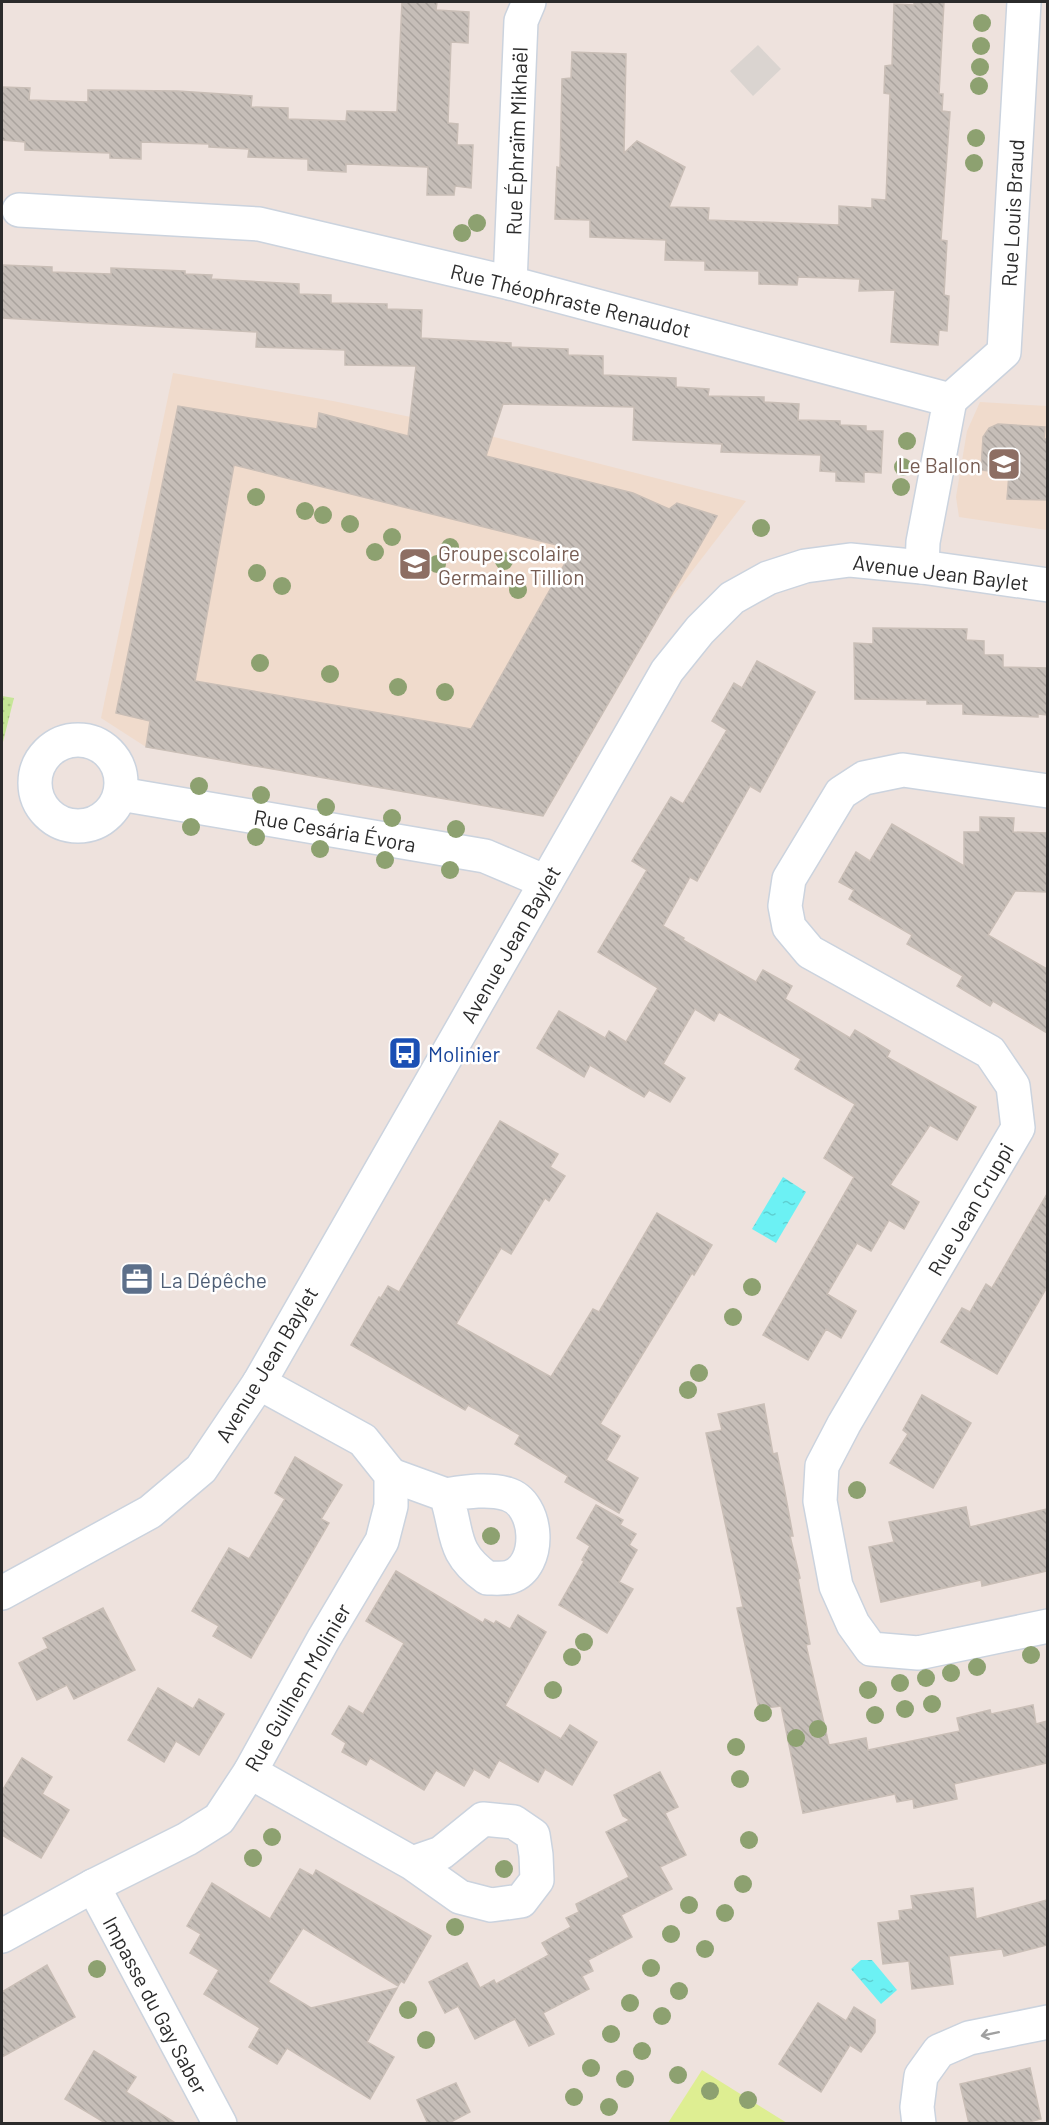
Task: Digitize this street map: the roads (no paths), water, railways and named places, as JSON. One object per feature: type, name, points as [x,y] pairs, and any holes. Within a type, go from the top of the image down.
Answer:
[{"type":"street","name":"Rue Éphraïm Mikhaël","points":[[510,283],[521,21],[529,2]]},
{"type":"street","name":"Rue Louis Braud","points":[[950,400],[1004,352],[1024,2]]},
{"type":"street","name":"Rue Théophraste Renaudot","points":[[19,210],[259,224],[510,283],[950,400]]},
{"type":"street","points":[[922,567],[923,542],[950,400]]},
{"type":"street","name":"Avenue Jean Baylet","points":[[2,1593],[150,1512],[201,1469],[259,1383],[667,671],[700,630],[732,598],[768,578],[805,566],[850,560],[922,567],[1047,585]]},
{"type":"street","name":"Rue Jean Cruppi","points":[[1047,791],[903,770],[864,778],[841,793],[789,879],[785,906],[789,927],[810,952],[990,1052],[1013,1086],[1017,1128],[844,1424],[822,1466],[820,1501],[836,1586],[853,1624],[872,1648],[918,1653],[1047,1626]]},
{"type":"street","name":"Rue Cesária Évora","points":[[120,794],[485,856],[546,882]]},
{"type":"street","points":[[259,1383],[363,1440],[391,1475],[446,1495]]},
{"type":"street","name":"Rue Guilhem Molinier","points":[[2,1935],[187,1839],[219,1819],[250,1772],[323,1640],[382,1541],[391,1506],[391,1475]]},
{"type":"street","points":[[250,1772],[412,1863]]},
{"type":"street","name":"Impasse du Gay Saber","points":[[93,1886],[221,2123]]},
{"type":"street","points":[[920,2124],[917,2107],[921,2076],[939,2051],[969,2038],[1047,2022]]},
{"type":"water","points":[[783,1177],[806,1192],[776,1243],[752,1229]]},
{"type":"water","points":[[861,1960],[872,1960],[897,1990],[881,2004],[851,1969]]},
{"type":"place","name":"Le Ballon","points":[[1004,464]]},
{"type":"place","name":"Groupe scolaire Germaine Tillion","points":[[415,564]]},
{"type":"place","name":"Molinier","points":[[405,1053]]},
{"type":"place","name":"La Dépêche","points":[[137,1279]]}]
